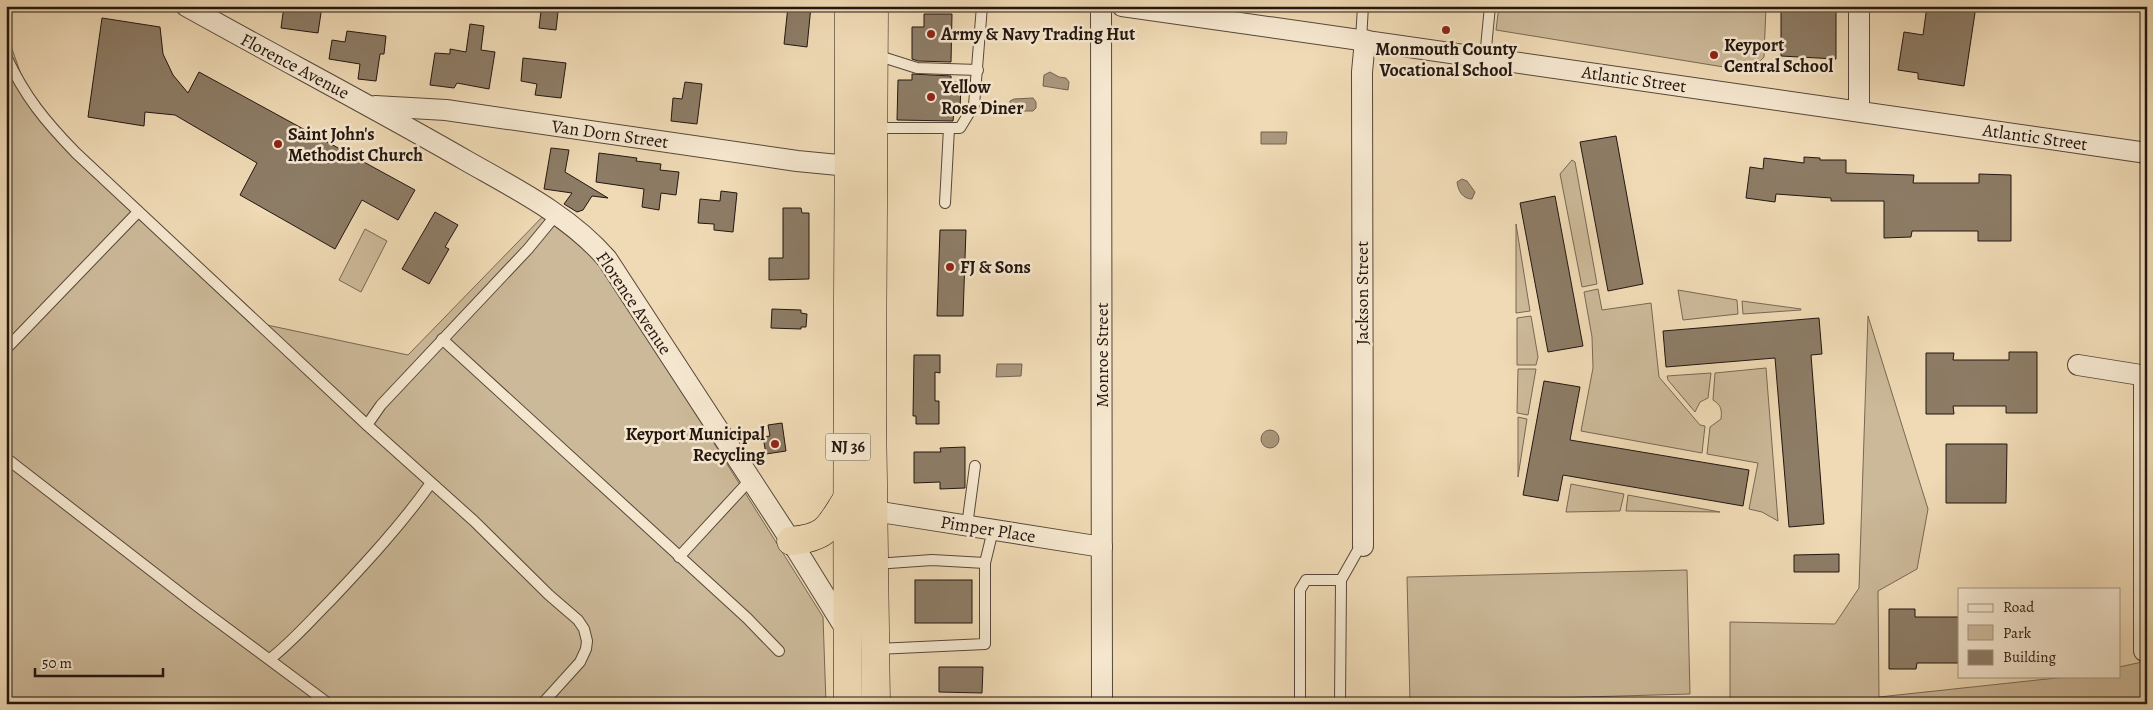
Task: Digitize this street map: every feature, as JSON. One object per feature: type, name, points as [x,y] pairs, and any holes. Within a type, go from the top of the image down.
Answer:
[{"type":"highway","name":"NJ 36","points":[[848,704],[849,6]]},
{"type":"highway","name":"NJ 36","points":[[874,6],[874,564],[877,703]]},
{"type":"highway","points":[[792,541],[817,537],[832,523],[847,499]]},
{"type":"street","name":"Florence Avenue","points":[[186,6],[335,89],[371,106],[574,226],[607,259],[792,541],[848,633]]},
{"type":"street","name":"Monroe Street","points":[[1101,6],[1102,704]]},
{"type":"street","name":"Atlantic Street","points":[[1122,6],[2147,152]]},
{"type":"street","points":[[1859,110],[1860,6]]},
{"type":"street","name":"Jackson Street","points":[[1363,40],[1363,546]]},
{"type":"street","name":"Van Dorn Street","points":[[371,106],[446,110],[797,161],[850,166]]},
{"type":"street","points":[[2078,365],[2145,376],[2144,652]]},
{"type":"street","name":"Pimper Place","points":[[874,510],[1102,547]]},
{"type":"lane","points":[[874,128],[960,128],[974,105],[982,6]]},
{"type":"lane","points":[[1363,6],[1363,40]]},
{"type":"lane","points":[[1485,58],[1490,6]]},
{"type":"lane","points":[[874,55],[917,68],[978,70]]},
{"type":"lane","points":[[6,56],[18,82],[34,107],[51,128],[138,212],[578,620],[584,629],[587,641],[580,662],[542,704]]},
{"type":"lane","points":[[945,203],[949,128]]},
{"type":"lane","points":[[6,349],[138,212]]},
{"type":"lane","points":[[367,425],[381,405],[442,338],[528,249],[556,215]]},
{"type":"lane","points":[[442,338],[747,618],[779,651]]},
{"type":"lane","points":[[6,458],[197,606],[328,704]]},
{"type":"lane","points":[[967,526],[975,466]]},
{"type":"lane","points":[[679,557],[751,479]]},
{"type":"lane","points":[[270,659],[284,648],[353,576],[417,503],[431,483]]},
{"type":"lane","points":[[875,649],[985,644],[985,563],[993,530]]},
{"type":"lane","points":[[1340,704],[1341,580],[1358,550],[1363,546]]},
{"type":"lane","points":[[874,564],[932,560],[985,563]]},
{"type":"lane","points":[[1300,704],[1300,590],[1306,580],[1341,580]]},
{"type":"green space","points":[[1499,6],[1766,6],[1764,57],[1749,67],[1730,68],[1496,30]]},
{"type":"green space","points":[[6,32],[34,111],[267,325],[408,355],[550,209],[579,228],[823,617],[826,704],[6,704]]},
{"type":"green space","points":[[1572,160],[1575,162],[1597,284],[1582,287],[1560,174]]},
{"type":"green space","points":[[1516,224],[1530,311],[1516,313]]},
{"type":"green space","points":[[365,229],[387,241],[361,292],[339,280]]},
{"type":"green space","points":[[1598,289],[1602,310],[1651,303],[1659,377],[1700,425],[1705,426],[1702,453],[1581,431],[1593,368],[1592,337],[1584,292]]},
{"type":"green space","points":[[1678,290],[1737,300],[1738,314],[1683,320]]},
{"type":"green space","points":[[1742,301],[1801,309],[1801,310],[1743,314]]},
{"type":"green space","points":[[1531,316],[1538,357],[1536,365],[1517,365],[1517,318]]},
{"type":"green space","points":[[1868,316],[1928,509],[1917,569],[1878,591],[1879,697],[2056,678],[2120,678],[2120,667],[2147,661],[2147,704],[1730,704],[1730,622],[1835,624],[1859,588]]},
{"type":"green space","points":[[1766,368],[1778,521],[1762,512],[1749,509],[1758,463],[1707,454],[1710,427],[1721,419],[1720,408],[1713,400],[1715,373]]},
{"type":"green space","points":[[1518,369],[1536,369],[1528,415],[1517,413]]},
{"type":"green space","points":[[1711,373],[1708,398],[1700,402],[1695,412],[1668,380],[1667,376]]},
{"type":"green space","points":[[1518,417],[1527,419],[1518,477]]},
{"type":"green space","points":[[1571,484],[1624,494],[1620,511],[1566,512]]},
{"type":"green space","points":[[1628,495],[1720,512],[1626,511]]},
{"type":"green space","points":[[1687,570],[1690,694],[1410,702],[1407,577]]},
{"type":"shaded area","points":[[1050,72],[1059,77],[1066,78],[1069,82],[1068,90],[1043,86],[1044,75]]},
{"type":"shaded area","points":[[1033,98],[1036,102],[1036,108],[1033,111],[1014,111],[1011,108],[1010,101],[1014,99]]},
{"type":"shaded area","points":[[1261,132],[1287,132],[1286,144],[1261,144]]},
{"type":"shaded area","points":[[1462,179],[1467,181],[1475,192],[1472,199],[1466,198],[1458,188],[1457,182]]},
{"type":"shaded area","points":[[997,364],[1022,364],[1021,376],[996,377]]},
{"type":"shaded area","points":[[1270,430],[1278,435],[1279,439],[1274,447],[1270,448],[1262,443],[1261,439],[1266,431]]},
{"type":"building","points":[[284,6],[322,6],[318,33],[281,28]]},
{"type":"building","points":[[788,6],[811,6],[807,47],[784,44]]},
{"type":"building","points":[[1781,6],[1836,6],[1836,59],[1781,56]]},
{"type":"building","points":[[1927,6],[1976,6],[1964,86],[1918,79],[1918,73],[1898,70],[1904,32],[1923,35]]},
{"type":"building","points":[[541,11],[558,12],[556,30],[539,28]]},
{"type":"building","points":[[924,14],[952,14],[951,62],[918,61],[912,59],[912,27],[924,27]]},
{"type":"building","name":"Saint John's Methodist Church","points":[[102,18],[160,27],[163,54],[173,75],[188,93],[199,72],[415,190],[398,220],[362,200],[335,249],[240,195],[257,163],[175,115],[145,112],[144,126],[88,117]]},
{"type":"building","points":[[470,24],[484,26],[481,50],[495,52],[489,89],[457,83],[454,88],[430,85],[435,53],[450,54],[450,49],[466,52]]},
{"type":"building","points":[[347,31],[386,36],[384,54],[380,54],[376,81],[358,79],[360,64],[329,59],[332,40],[345,42]]},
{"type":"building","points":[[523,58],[566,63],[561,98],[535,95],[537,84],[521,81]]},
{"type":"building","points":[[912,74],[951,76],[951,82],[961,82],[960,111],[954,111],[953,121],[897,120],[898,80],[912,80]]},
{"type":"building","points":[[685,82],[702,84],[697,124],[671,121],[673,98],[682,99]]},
{"type":"building","points":[[1616,136],[1643,284],[1608,291],[1580,142]]},
{"type":"building","points":[[551,148],[569,150],[565,172],[608,198],[592,196],[583,210],[577,212],[564,204],[572,193],[544,189]]},
{"type":"building","points":[[599,153],[637,158],[636,161],[661,164],[660,170],[679,172],[676,195],[661,193],[659,210],[642,207],[644,189],[596,182]]},
{"type":"building","points":[[1804,157],[1820,158],[1820,160],[1846,160],[1846,173],[1914,175],[1913,183],[1979,183],[1979,174],[2011,175],[2011,241],[1978,241],[1978,231],[1912,231],[1911,237],[1884,238],[1884,201],[1831,201],[1831,198],[1776,194],[1775,202],[1746,198],[1750,167],[1763,169],[1764,158],[1804,163]]},
{"type":"building","points":[[721,191],[737,193],[733,232],[714,230],[714,224],[698,223],[700,199],[720,201]]},
{"type":"building","points":[[1555,196],[1583,346],[1548,352],[1520,203]]},
{"type":"building","points":[[783,208],[801,208],[802,213],[809,213],[809,279],[769,280],[769,258],[783,258]]},
{"type":"building","points":[[435,212],[458,225],[445,247],[449,249],[429,284],[402,269]]},
{"type":"building","points":[[940,230],[966,230],[963,316],[937,316]]},
{"type":"building","points":[[772,309],[801,310],[801,313],[807,314],[806,327],[801,327],[801,329],[771,328]]},
{"type":"building","points":[[1819,318],[1822,354],[1811,355],[1824,524],[1789,527],[1775,358],[1666,367],[1663,331]]},
{"type":"building","points":[[2009,352],[2037,352],[2037,413],[2006,413],[2006,406],[1953,406],[1954,414],[1926,414],[1926,353],[1954,353],[1953,360],[2009,360]]},
{"type":"building","points":[[914,355],[940,355],[940,373],[935,372],[935,401],[939,401],[939,424],[916,424],[916,416],[913,416]]},
{"type":"building","points":[[1544,381],[1580,387],[1570,440],[1749,470],[1743,506],[1563,475],[1558,501],[1523,495]]},
{"type":"building","name":"Keyport Municipal Recycling","points":[[782,423],[786,451],[766,454],[763,437],[770,436],[768,425]]},
{"type":"building","points":[[1946,444],[2007,444],[2006,503],[1946,503]]},
{"type":"building","points":[[965,447],[965,488],[940,489],[940,482],[914,483],[914,452],[941,452],[940,448]]},
{"type":"building","points":[[1839,554],[1839,572],[1794,572],[1794,555]]},
{"type":"building","points":[[915,580],[972,580],[972,623],[915,623]]},
{"type":"building","points":[[1889,609],[1915,609],[1915,617],[1958,617],[1958,663],[1917,663],[1916,669],[1889,669]]},
{"type":"building","points":[[939,667],[983,667],[982,693],[939,692]]},
{"type":"place","name":"Monmouth County Vocational School","points":[[1446,30]]},
{"type":"place","name":"Army & Navy Trading Hut","points":[[931,34]]},
{"type":"place","name":"Keyport Central School","points":[[1714,55]]},
{"type":"place","name":"Yellow Rose Diner","points":[[931,97]]},
{"type":"place","name":"Saint John's Methodist Church","points":[[278,144]]},
{"type":"place","name":"FJ & Sons","points":[[950,267]]},
{"type":"place","name":"Keyport Municipal Recycling","points":[[775,444]]}]
